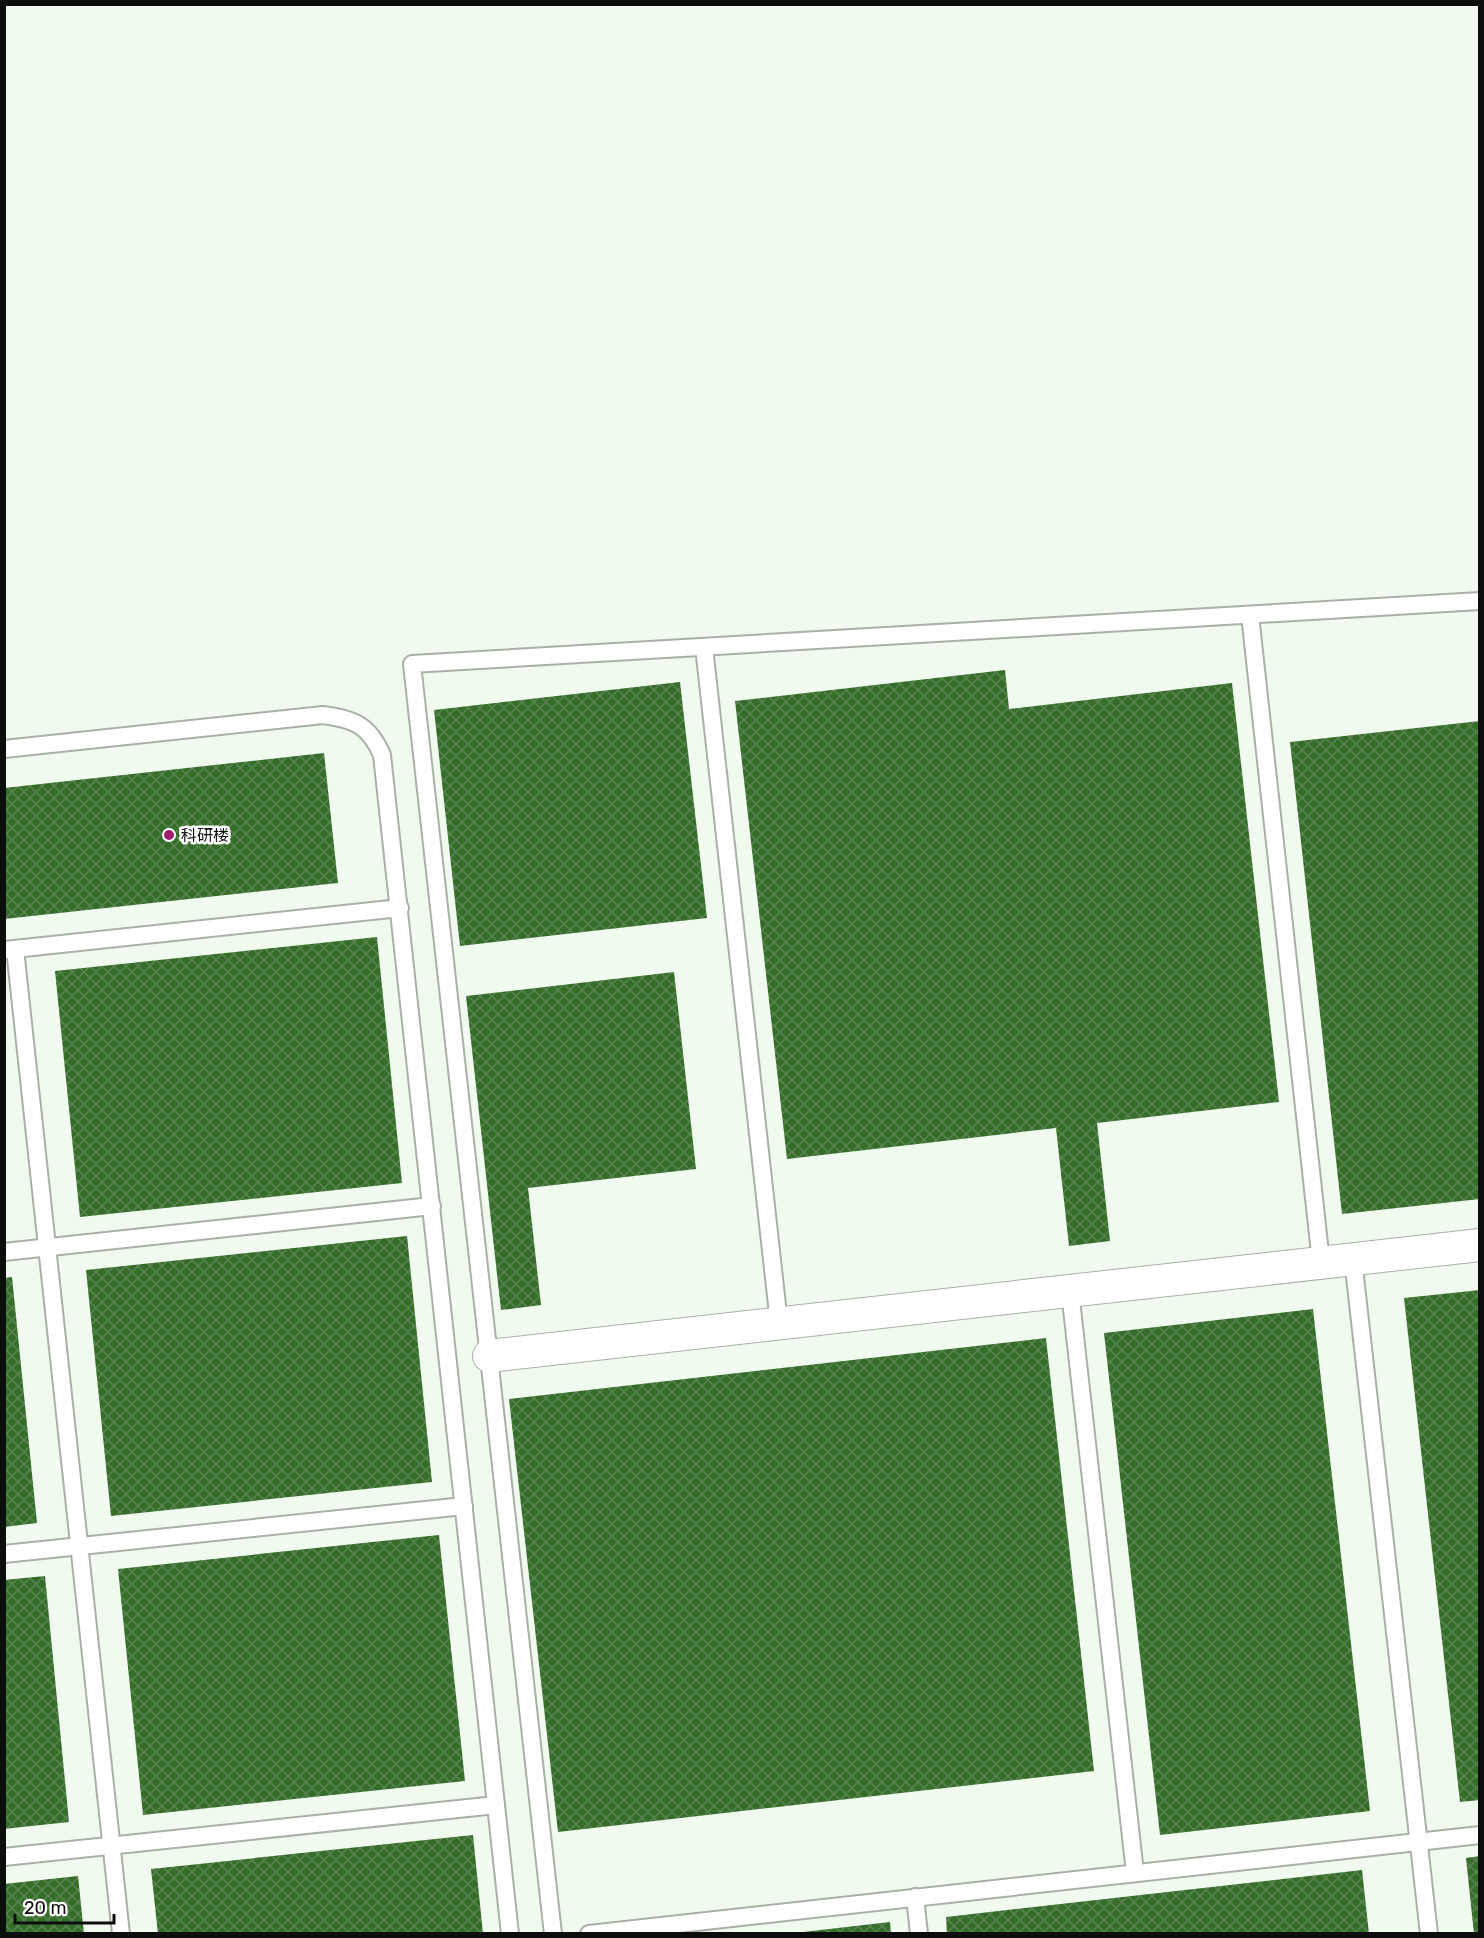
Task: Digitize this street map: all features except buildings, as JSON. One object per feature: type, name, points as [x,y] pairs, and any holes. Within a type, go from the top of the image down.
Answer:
[{"type":"street","points":[[489,1356],[1479,1245]]},
{"type":"lane","points":[[553,1934],[412,664],[1479,601]]},
{"type":"lane","points":[[1251,615],[1321,1262]]},
{"type":"lane","points":[[704,647],[779,1323]]},
{"type":"lane","points":[[4,749],[323,715],[346,718],[364,728],[377,743],[382,756],[400,908],[510,1934]]},
{"type":"lane","points":[[121,1934],[47,1247],[10,950],[400,908]]},
{"type":"lane","points":[[4,1251],[432,1206]]},
{"type":"lane","points":[[1353,1259],[1430,1934]]},
{"type":"lane","points":[[1070,1291],[1135,1873]]},
{"type":"lane","points":[[4,1554],[464,1506]]},
{"type":"lane","points":[[4,1857],[496,1805]]},
{"type":"lane","points":[[589,1934],[1479,1835]]},
{"type":"lane","points":[[915,1897],[919,1934]]},
{"type":"place","name":"科研楼","points":[[169,835]]}]
